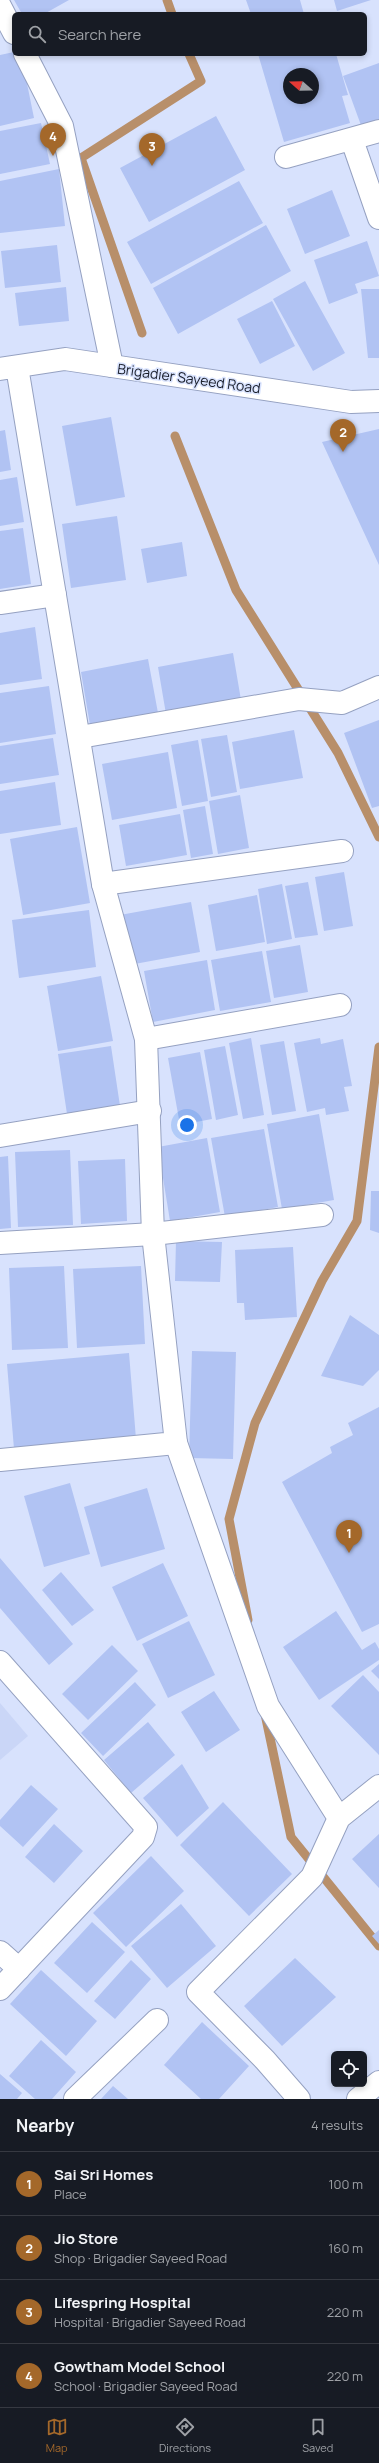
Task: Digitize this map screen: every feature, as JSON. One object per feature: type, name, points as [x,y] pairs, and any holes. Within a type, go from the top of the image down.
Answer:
[{"type":"street","points":[[0,6],[12,29]]},
{"type":"street","points":[[26,56],[62,126],[112,366]]},
{"type":"street","points":[[286,157],[352,140],[379,131]]},
{"type":"street","points":[[352,140],[379,218]]},
{"type":"street","name":"Brigadier Sayeed Road","points":[[9,368],[65,359],[351,402],[379,402]]},
{"type":"street","points":[[9,368],[55,595],[80,737],[103,884],[146,1039],[150,1111],[153,1234],[176,1443],[268,1706],[339,1818]]},
{"type":"street","points":[[0,603],[55,595]]},
{"type":"street","points":[[80,737],[260,707],[299,699],[342,703],[379,687]]},
{"type":"street","points":[[103,884],[342,851]]},
{"type":"street","points":[[146,1039],[340,1006]]},
{"type":"street","points":[[0,1136],[150,1111]]},
{"type":"street","points":[[0,1243],[153,1234],[322,1215]]},
{"type":"street","points":[[0,1460],[176,1443]]},
{"type":"street","points":[[0,1662],[146,1827],[143,1837],[0,1989]]},
{"type":"street","points":[[299,2099],[265,2060],[198,1992],[312,1876],[339,1818],[379,1786]]},
{"type":"street","points":[[0,1952],[19,1969]]},
{"type":"street","points":[[75,2099],[157,2020]]},
{"type":"street","points":[[358,2099],[379,2082]]},
{"type":"shaded area","points":[[0,1703],[28,1736],[0,1760]]},
{"type":"building","points":[[14,0],[69,0],[48,12],[21,12]]},
{"type":"building","points":[[246,0],[300,0],[303,12],[250,12]]},
{"type":"building","points":[[334,0],[371,0],[337,11]]},
{"type":"building","points":[[12,52],[12,56],[21,56],[34,118],[0,126],[0,55]]},
{"type":"building","points":[[259,56],[337,56],[348,95],[342,96],[350,123],[284,142]]},
{"type":"building","points":[[379,63],[379,122],[362,128],[343,76]]},
{"type":"building","points":[[216,116],[245,170],[149,222],[120,168]]},
{"type":"building","points":[[41,123],[50,164],[0,174],[0,131]]},
{"type":"building","points":[[59,169],[65,226],[0,233],[0,181]]},
{"type":"building","points":[[239,181],[263,223],[151,284],[127,242]]},
{"type":"building","points":[[332,190],[350,236],[305,254],[287,209]]},
{"type":"building","points":[[266,225],[291,271],[178,334],[153,288]]},
{"type":"building","points":[[367,241],[379,276],[355,284],[358,293],[329,304],[314,260]]},
{"type":"building","points":[[57,245],[61,282],[5,288],[1,251]]},
{"type":"building","points":[[305,281],[345,353],[313,371],[273,299]]},
{"type":"building","points":[[66,287],[69,321],[19,326],[15,293]]},
{"type":"building","points":[[361,289],[379,289],[379,358],[368,358]]},
{"type":"building","points":[[272,301],[295,346],[260,364],[237,319]]},
{"type":"building","points":[[111,417],[125,497],[76,506],[62,426]]},
{"type":"building","points":[[379,429],[379,565],[322,442]]},
{"type":"building","points":[[5,430],[11,470],[0,472],[0,431]]},
{"type":"building","points":[[17,477],[24,522],[0,526],[0,480]]},
{"type":"building","points":[[117,516],[126,580],[71,588],[62,524]]},
{"type":"building","points":[[23,528],[31,584],[0,589],[0,531]]},
{"type":"building","points":[[182,542],[187,576],[147,583],[141,549]]},
{"type":"building","points":[[35,627],[42,679],[0,685],[0,633]]},
{"type":"building","points":[[233,653],[241,700],[166,714],[158,667]]},
{"type":"building","points":[[148,659],[158,713],[90,725],[81,672]]},
{"type":"building","points":[[49,686],[56,734],[0,743],[0,693]]},
{"type":"building","points":[[379,720],[379,806],[372,808],[344,733]]},
{"type":"building","points":[[294,730],[303,778],[240,789],[232,742]]},
{"type":"building","points":[[227,735],[237,792],[211,797],[201,739]]},
{"type":"building","points":[[53,738],[59,775],[0,784],[0,746]]},
{"type":"building","points":[[198,740],[208,801],[182,806],[171,745]]},
{"type":"building","points":[[168,752],[177,808],[112,820],[102,764]]},
{"type":"building","points":[[55,782],[61,825],[0,834],[0,791]]},
{"type":"building","points":[[240,795],[249,848],[218,854],[209,801]]},
{"type":"building","points":[[205,806],[213,854],[191,858],[183,810]]},
{"type":"building","points":[[180,814],[187,855],[126,866],[119,825]]},
{"type":"building","points":[[77,827],[90,903],[23,915],[10,839]]},
{"type":"building","points":[[344,872],[353,926],[324,931],[315,877]]},
{"type":"building","points":[[308,882],[318,935],[295,938],[285,886]]},
{"type":"building","points":[[282,884],[292,939],[267,944],[258,889]]},
{"type":"building","points":[[257,895],[265,942],[216,951],[208,905]]},
{"type":"building","points":[[191,902],[200,952],[129,965],[120,915]]},
{"type":"building","points":[[89,910],[96,967],[19,978],[12,920]]},
{"type":"building","points":[[300,945],[308,992],[274,998],[266,951]]},
{"type":"building","points":[[262,951],[271,1002],[220,1011],[211,960]]},
{"type":"building","points":[[207,960],[215,1010],[153,1022],[144,971]]},
{"type":"building","points":[[101,976],[113,1041],[58,1051],[47,986]]},
{"type":"building","points":[[251,1038],[264,1115],[243,1119],[229,1043]]},
{"type":"building","points":[[320,1038],[321,1044],[343,1039],[352,1086],[344,1087],[349,1111],[326,1115],[325,1108],[307,1112],[294,1043]]},
{"type":"building","points":[[284,1041],[296,1111],[272,1115],[260,1045]]},
{"type":"building","points":[[111,1046],[120,1106],[67,1114],[58,1054]]},
{"type":"building","points":[[225,1046],[238,1115],[216,1120],[204,1050]]},
{"type":"building","points":[[200,1052],[212,1119],[180,1125],[168,1058]]},
{"type":"building","points":[[319,1114],[334,1200],[282,1209],[267,1124]]},
{"type":"building","points":[[264,1129],[278,1207],[225,1217],[211,1138]]},
{"type":"building","points":[[207,1138],[220,1212],[170,1221],[158,1147]]},
{"type":"building","points":[[70,1150],[73,1225],[18,1227],[15,1152]]},
{"type":"building","points":[[8,1156],[11,1228],[0,1229],[0,1157]]},
{"type":"building","points":[[125,1159],[127,1221],[81,1224],[78,1161]]},
{"type":"building","points":[[371,1191],[379,1191],[379,1233],[370,1230]]},
{"type":"building","points":[[176,1241],[222,1242],[220,1282],[175,1281]]},
{"type":"building","points":[[293,1247],[297,1317],[245,1320],[244,1303],[237,1303],[235,1250]]},
{"type":"building","points":[[64,1266],[68,1348],[12,1350],[9,1268]]},
{"type":"building","points":[[141,1266],[145,1344],[77,1348],[73,1269]]},
{"type":"building","points":[[350,1315],[379,1335],[379,1370],[363,1386],[321,1376]]},
{"type":"building","points":[[192,1351],[236,1352],[233,1459],[189,1458]]},
{"type":"building","points":[[129,1353],[136,1439],[14,1449],[7,1364]]},
{"type":"building","points":[[379,1407],[379,1624],[362,1632],[282,1482],[332,1453],[330,1447],[353,1435],[348,1423]]},
{"type":"building","points":[[70,1483],[90,1554],[44,1567],[24,1496]]},
{"type":"building","points":[[147,1488],[165,1549],[101,1567],[84,1507]]},
{"type":"building","points":[[0,1558],[73,1644],[49,1665],[0,1608]]},
{"type":"building","points":[[163,1563],[188,1616],[137,1641],[112,1587]]},
{"type":"building","points":[[61,1572],[94,1610],[72,1626],[42,1590]]},
{"type":"building","points":[[336,1611],[362,1650],[375,1642],[379,1649],[379,1660],[319,1700],[283,1647]]},
{"type":"building","points":[[189,1621],[215,1675],[168,1698],[142,1644]]},
{"type":"building","points":[[112,1645],[138,1671],[88,1720],[62,1694]]},
{"type":"building","points":[[379,1664],[379,1679],[371,1671]]},
{"type":"building","points":[[363,1675],[379,1692],[379,1755],[331,1706]]},
{"type":"building","points":[[135,1682],[156,1705],[103,1756],[81,1733]]},
{"type":"building","points":[[214,1691],[240,1730],[206,1752],[181,1712]]},
{"type":"building","points":[[148,1722],[175,1755],[131,1793],[104,1760]]},
{"type":"building","points":[[182,1764],[209,1808],[177,1837],[143,1798]]},
{"type":"building","points":[[31,1785],[58,1809],[23,1847],[0,1826],[0,1820]]},
{"type":"building","points":[[223,1802],[292,1874],[249,1916],[180,1845]]},
{"type":"building","points":[[54,1824],[83,1851],[54,1883],[25,1857]]},
{"type":"building","points":[[379,1834],[379,1888],[352,1859]]},
{"type":"building","points":[[151,1856],[184,1891],[126,1947],[93,1913]]},
{"type":"building","points":[[181,1904],[216,1946],[167,1988],[131,1946]]},
{"type":"building","points":[[92,1922],[125,1952],[87,1993],[54,1963]]},
{"type":"building","points":[[379,1930],[379,1944],[372,1936]]},
{"type":"building","points":[[295,1958],[336,1997],[282,2046],[244,2006]]},
{"type":"building","points":[[131,1960],[151,1979],[115,2019],[94,2001]]},
{"type":"building","points":[[41,1970],[97,2021],[66,2056],[10,2004]]},
{"type":"building","points":[[202,2022],[249,2066],[219,2099],[201,2099],[164,2065]]},
{"type":"building","points":[[41,2040],[76,2072],[52,2099],[35,2099],[9,2076]]},
{"type":"building","points":[[0,2074],[22,2093],[17,2099],[0,2099]]},
{"type":"building","points":[[113,2086],[128,2099],[101,2099]]},
{"type":"waterway","points":[[167,0],[171,12]]},
{"type":"waterway","points":[[142,333],[81,158],[201,81],[190,56]]},
{"type":"waterway","points":[[175,436],[236,590],[338,753],[379,837]]},
{"type":"waterway","points":[[248,1620],[229,1519],[255,1423],[322,1281],[357,1221],[379,1047]]},
{"type":"waterway","points":[[265,1714],[291,1837],[379,1946]]},
{"type":"place","name":"Gowtham Model School","points":[[53,156]]},
{"type":"place","name":"Lifespring Hospital","points":[[152,166]]},
{"type":"place","name":"Jio Store","points":[[343,452]]},
{"type":"place","name":"Sai Sri Homes","points":[[349,1553]]}]
